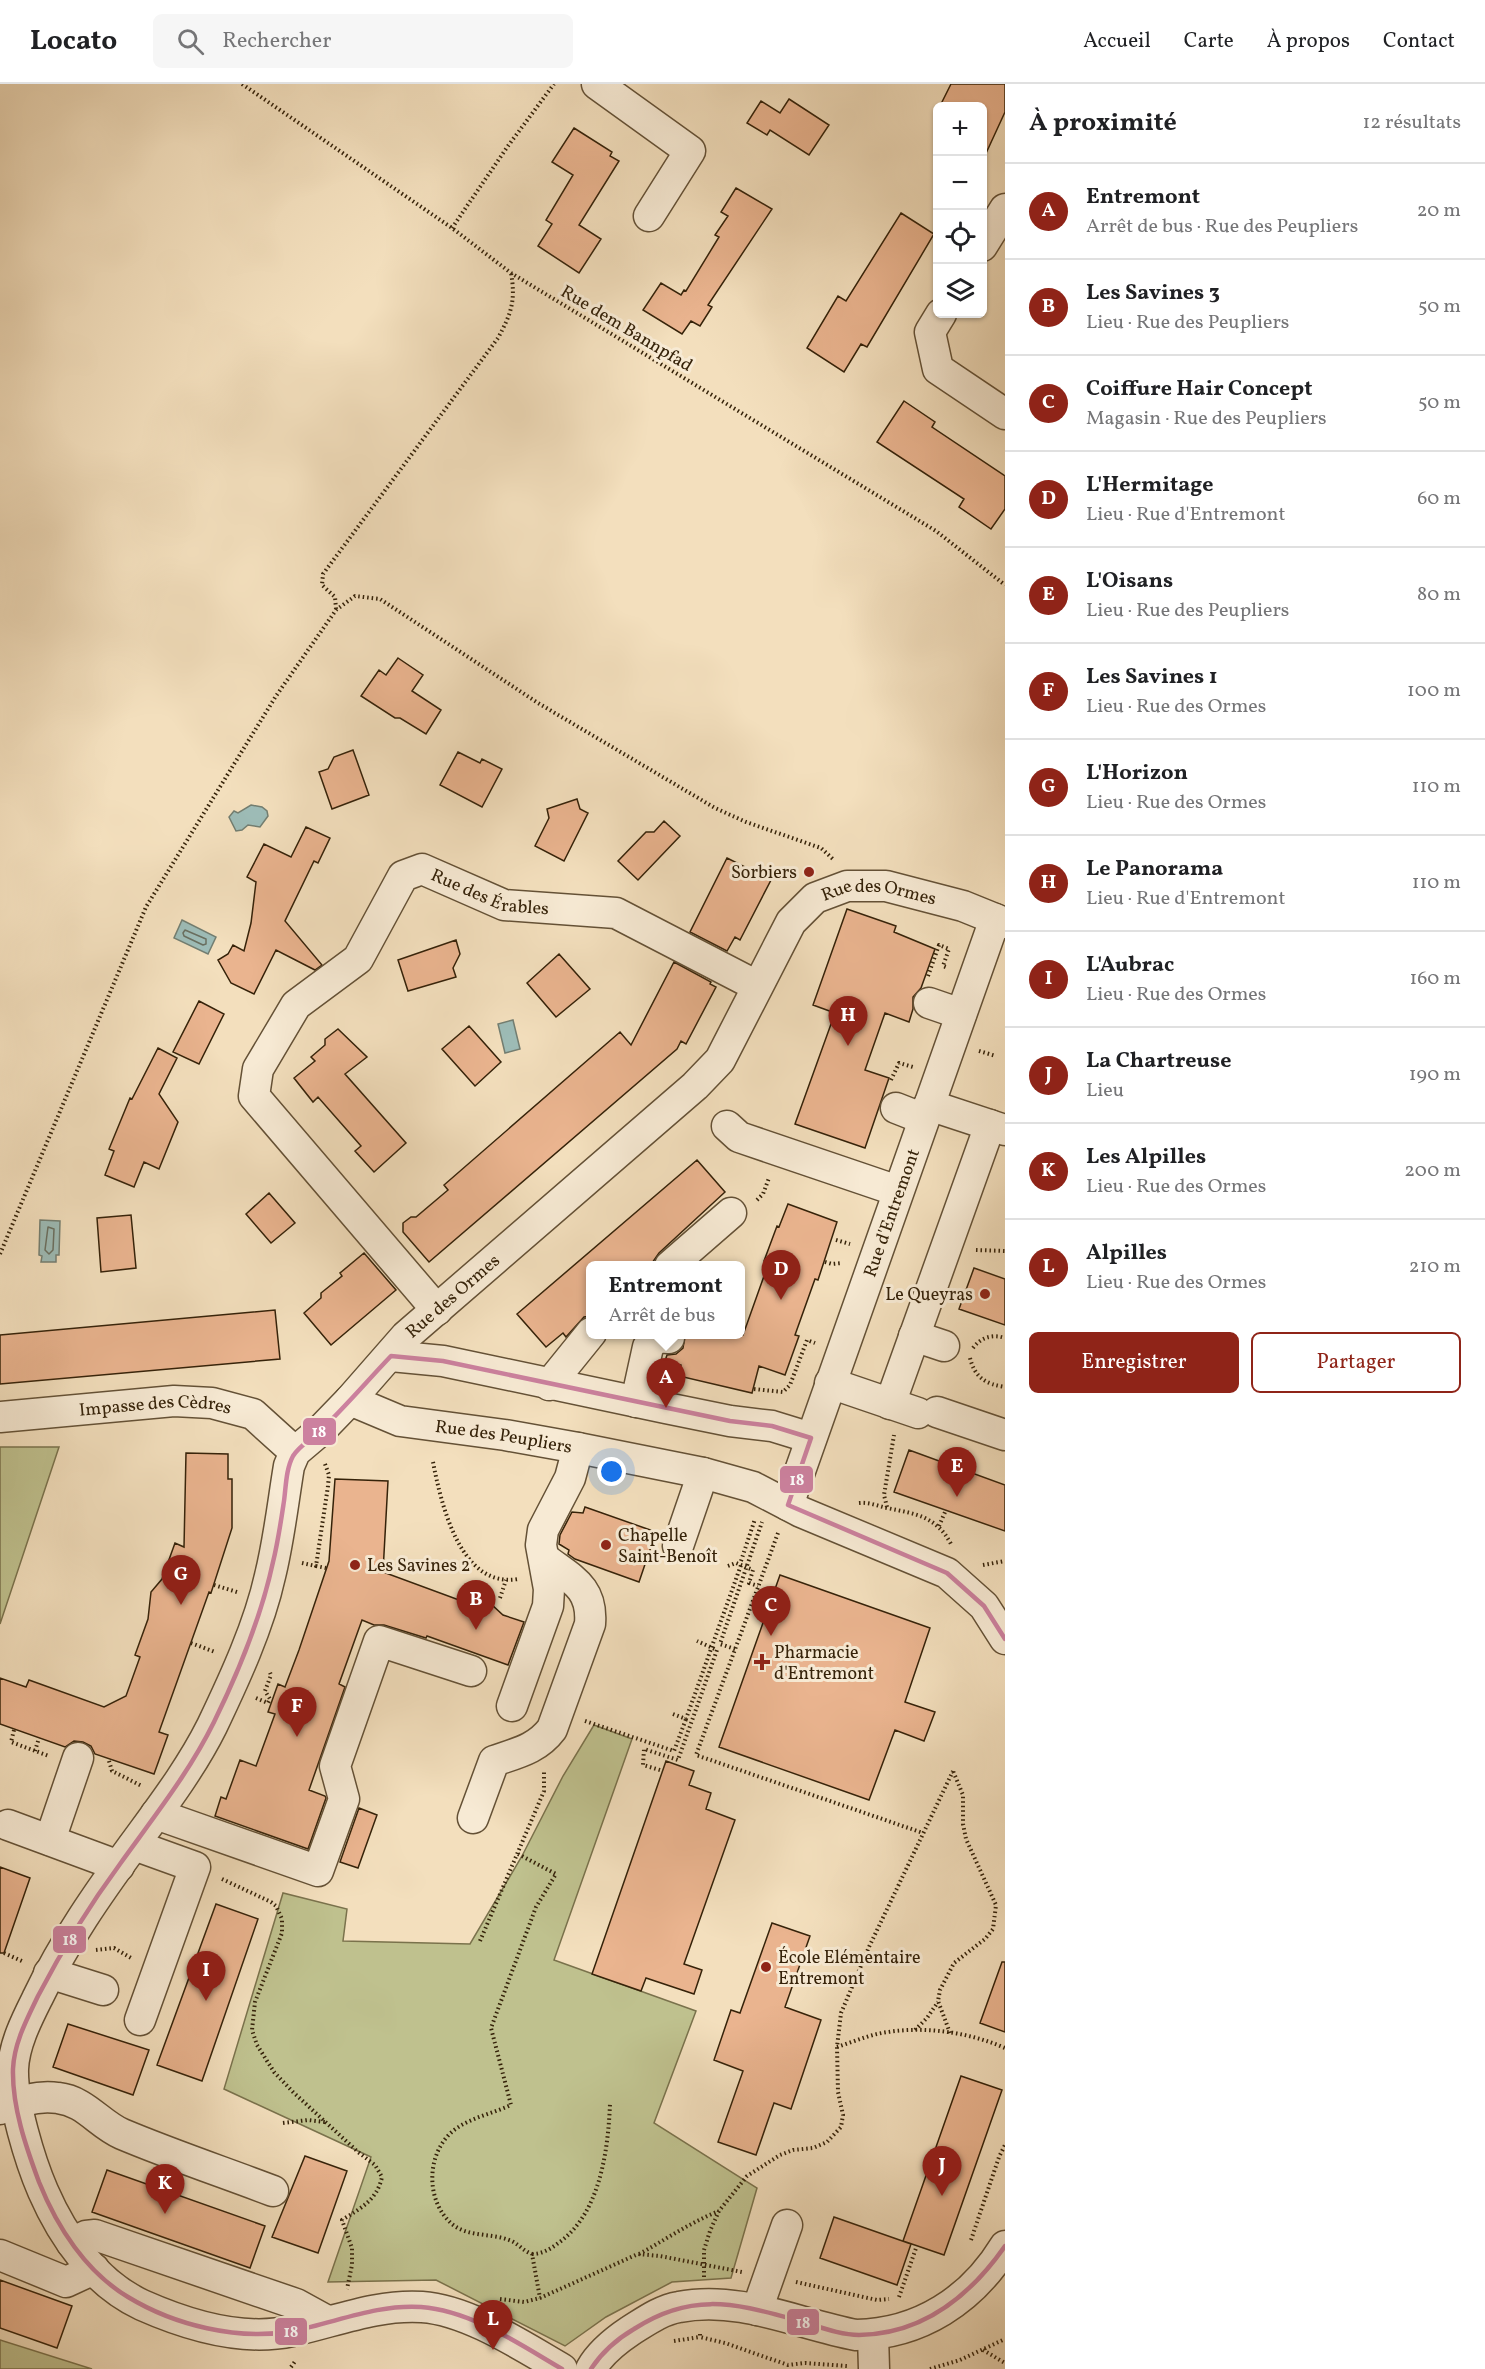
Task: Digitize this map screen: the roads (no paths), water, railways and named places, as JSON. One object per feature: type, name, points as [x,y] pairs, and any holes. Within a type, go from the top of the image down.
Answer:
[{"type":"street","points":[[597,84],[690,151],[649,216]]},
{"type":"street","points":[[987,238],[1005,209]]},
{"type":"street","points":[[939,318],[930,332],[938,369],[1005,414]]},
{"type":"street","name":"Rue des Érables","points":[[432,1314],[254,1096],[258,1069],[296,1005],[358,958],[403,876],[422,869],[504,905],[616,913],[757,986]]},
{"type":"street","name":"Rue des Ormes","points":[[308,1455],[321,1430],[391,1356],[406,1336],[695,1086],[720,1060],[791,922],[815,898],[847,886],[886,886],[963,906],[1000,921]]},
{"type":"street","name":"Rue d'Entremont","points":[[788,1505],[961,1014],[1000,921]]},
{"type":"street","points":[[927,992],[961,1014]]},
{"type":"street","points":[[896,1108],[997,1127],[914,1336],[915,1409]]},
{"type":"street","points":[[727,1126],[739,1137],[897,1191]]},
{"type":"street","points":[[676,1261],[731,1213]]},
{"type":"street","points":[[432,1314],[443,1361]]},
{"type":"street","points":[[914,1336],[944,1346]]},
{"type":"street","points":[[549,1385],[586,1339]]},
{"type":"street","points":[[636,1402],[648,1347],[655,1339]]},
{"type":"street","points":[[391,1356],[443,1361],[549,1385],[772,1426],[811,1438]]},
{"type":"street","points":[[830,1383],[1005,1435]]},
{"type":"street","name":"Rue des Peupliers","points":[[350,1400],[400,1421],[505,1435],[578,1448],[704,1473],[753,1487],[788,1505],[947,1573],[984,1606],[1005,1638]]},
{"type":"street","name":"Impasse des Cèdres","points":[[0,1417],[174,1401],[212,1403],[253,1414],[308,1455]]},
{"type":"street","points":[[512,1706],[548,1606],[549,1589],[541,1545],[543,1530],[570,1478],[578,1448]]},
{"type":"street","points":[[308,1455],[289,1466],[270,1576],[253,1629],[211,1729],[162,1807],[127,1855],[49,1973],[20,2038],[13,2066],[9,2105],[32,2168],[55,2218],[94,2269],[110,2285],[138,2303],[199,2325],[240,2334],[289,2332],[390,2308],[437,2309],[492,2328],[561,2369]]},
{"type":"street","points":[[678,1546],[704,1473]]},
{"type":"street","points":[[473,1818],[494,1761],[531,1748],[543,1741],[552,1729],[590,1624],[591,1609],[588,1598],[579,1585],[545,1559]]},
{"type":"street","points":[[162,1807],[318,1871],[344,1799],[335,1766],[379,1641],[471,1671]]},
{"type":"street","points":[[50,1840],[76,1761]]},
{"type":"street","points":[[8,1825],[50,1840],[195,1867],[140,2020]]},
{"type":"street","points":[[49,1973],[103,1990]]},
{"type":"street","points":[[9,2105],[56,2097],[71,2100],[119,2133],[273,2191]]},
{"type":"street","points":[[757,2310],[787,2225]]},
{"type":"street","points":[[72,2243],[86,2236],[95,2235],[339,2319]]},
{"type":"street","points":[[591,2369],[614,2343],[651,2317],[677,2307],[703,2304],[739,2306],[855,2335],[873,2335],[910,2327],[951,2306],[966,2294],[983,2276],[1005,2246]]},
{"type":"street","points":[[0,2255],[66,2282],[94,2269]]},
{"type":"street","points":[[873,2335],[874,2369]]},
{"type":"water","points":[[251,805],[262,807],[267,811],[268,816],[260,827],[248,825],[236,831],[229,817],[234,811],[238,813]]},
{"type":"water","points":[[182,920],[216,937],[208,954],[174,938]]},
{"type":"water","points":[[513,1020],[520,1049],[505,1053],[498,1024]]},
{"type":"water","points":[[40,1220],[60,1221],[59,1255],[56,1255],[56,1262],[41,1262],[42,1256],[39,1255]]},
{"type":"place","name":"Sorbiers","points":[[809,872]]},
{"type":"place","name":"Le Panorama","points":[[848,1046]]},
{"type":"place","name":"Le Queyras","points":[[985,1294]]},
{"type":"place","name":"L'Hermitage","points":[[781,1300]]},
{"type":"place","name":"Entremont","points":[[666,1408]]},
{"type":"place","name":"L'Oisans","points":[[957,1497]]},
{"type":"place","name":"Chapelle Saint-Benoît","points":[[606,1545]]},
{"type":"place","name":"Les Savines 2","points":[[355,1565]]},
{"type":"place","name":"L'Horizon","points":[[181,1605]]},
{"type":"place","name":"Les Savines 3","points":[[476,1630]]},
{"type":"place","name":"Coiffure Hair Concept","points":[[771,1636]]},
{"type":"place","name":"Pharmacie d'Entremont","points":[[762,1662]]},
{"type":"place","name":"Les Savines 1","points":[[297,1737]]},
{"type":"place","name":"École Elémentaire Entremont","points":[[766,1967]]},
{"type":"place","name":"L'Aubrac","points":[[206,2001]]},
{"type":"place","name":"La Chartreuse","points":[[942,2196]]},
{"type":"place","name":"Les Alpilles","points":[[165,2214]]},
{"type":"place","name":"Alpilles","points":[[493,2350]]}]
